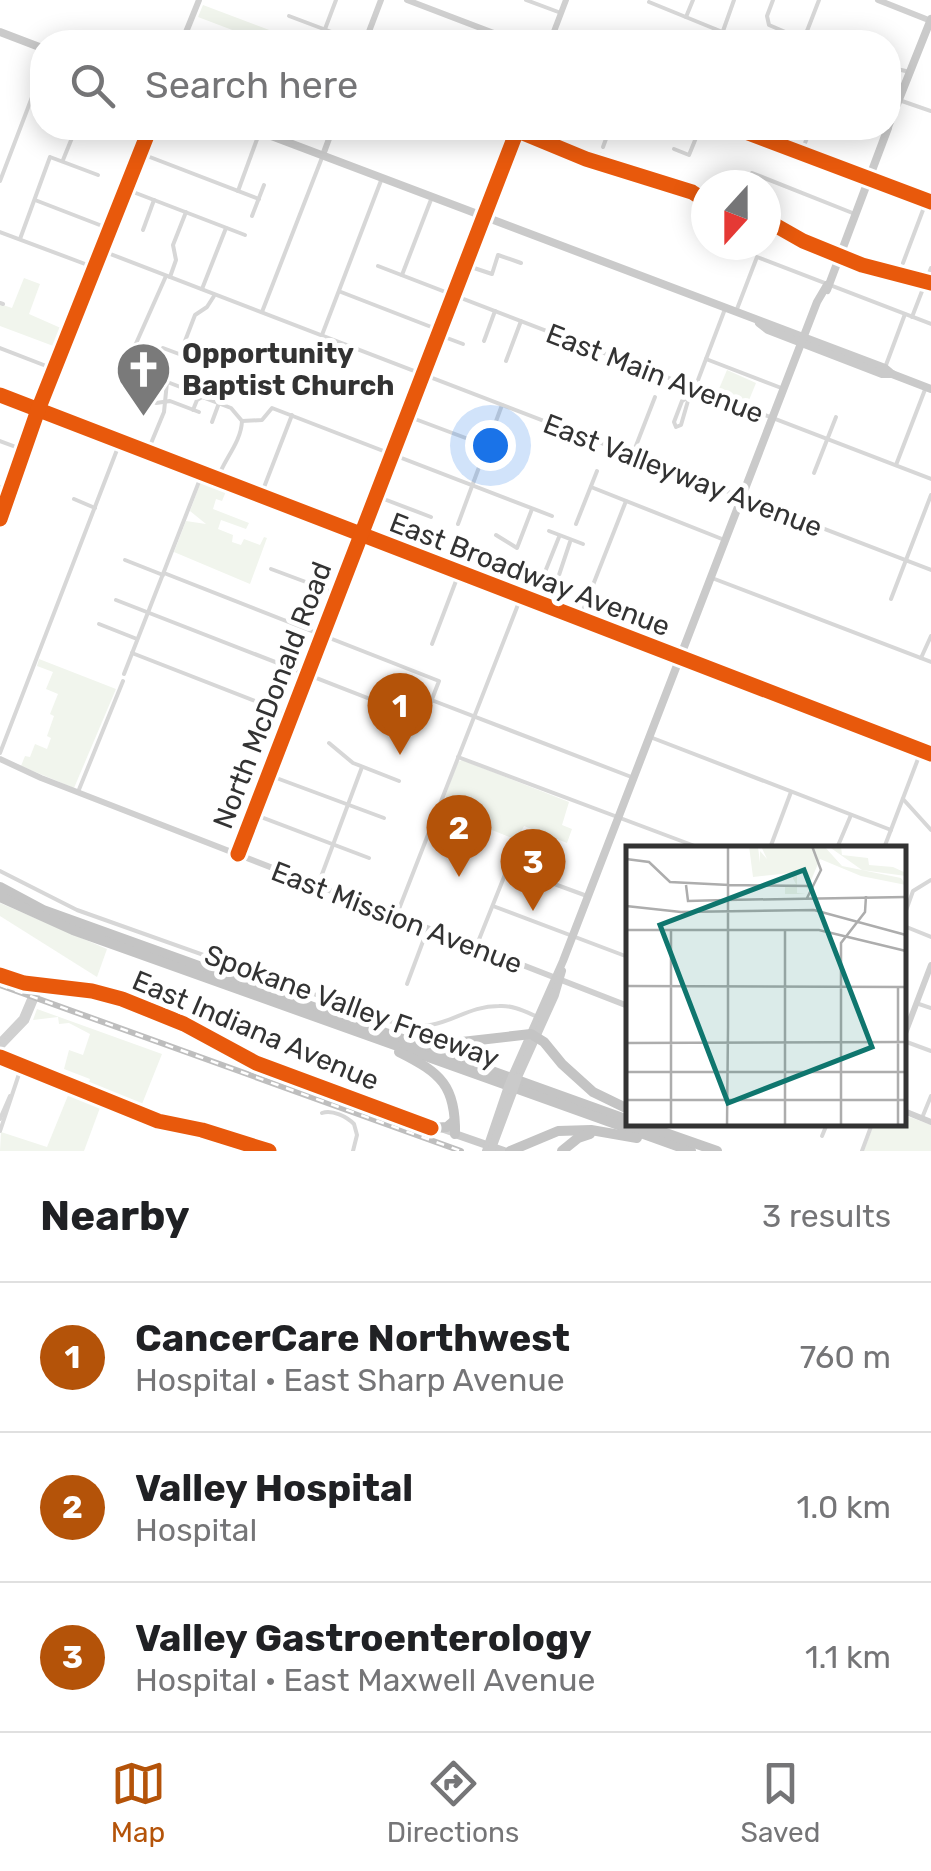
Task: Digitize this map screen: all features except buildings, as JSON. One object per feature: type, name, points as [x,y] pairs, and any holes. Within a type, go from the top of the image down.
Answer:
[{"type":"highway","name":"Spokane Valley Freeway","points":[[0,884],[77,920],[690,1151]]},
{"type":"highway","name":"Spokane Valley Freeway","points":[[0,897],[72,930],[626,1119]]},
{"type":"highway","points":[[284,1000],[434,1042],[469,1043],[533,1035],[592,1092],[626,1109]]},
{"type":"highway","points":[[284,1000],[422,1065],[446,1085],[455,1115],[455,1134]]},
{"type":"highway","points":[[432,1128],[449,1126],[455,1115]]},
{"type":"highway","points":[[646,1126],[717,1151]]},
{"type":"highway","points":[[667,1126],[725,1151]]},
{"type":"highway","points":[[507,1151],[558,1131],[625,1135],[682,1151]]},
{"type":"highway","points":[[562,1151],[583,1135],[625,1135]]},
{"type":"main road","points":[[901,97],[931,20]]},
{"type":"main road","points":[[0,32],[30,43]]},
{"type":"main road","points":[[0,519],[38,410],[145,140]]},
{"type":"main road","points":[[282,140],[928,388]]},
{"type":"main road","points":[[488,1149],[494,1125],[558,979],[883,140]]},
{"type":"main road","points":[[773,422],[805,341]]},
{"type":"main road","points":[[533,1035],[558,979]]},
{"type":"main road","points":[[488,1149],[510,1090]]},
{"type":"main road","points":[[474,1140],[486,1135],[494,1125]]},
{"type":"main road","name":"East Indiana Avenue","points":[[455,1134],[488,1149],[507,1151]]},
{"type":"street","points":[[187,30],[198,0]]},
{"type":"street","points":[[289,16],[325,29],[336,0]]},
{"type":"street","points":[[367,30],[382,0]]},
{"type":"street","points":[[407,0],[486,30]]},
{"type":"street","points":[[526,0],[561,14]]},
{"type":"street","points":[[555,30],[566,0]]},
{"type":"street","points":[[686,17],[693,0]]},
{"type":"street","points":[[722,30],[734,0]]},
{"type":"street","points":[[773,0],[767,21],[783,30]]},
{"type":"street","points":[[808,30],[819,0]]},
{"type":"street","points":[[878,0],[931,20]]},
{"type":"street","points":[[649,2],[719,30]]},
{"type":"street","points":[[901,70],[910,72]]},
{"type":"street","points":[[901,100],[931,111]]},
{"type":"street","points":[[0,181],[30,102]]},
{"type":"street","points":[[63,162],[71,140]]},
{"type":"street","points":[[238,191],[257,140]]},
{"type":"street","points":[[262,312],[329,140]]},
{"type":"street","name":"North McDonald Road","points":[[238,854],[513,140]]},
{"type":"street","points":[[603,147],[606,140]]},
{"type":"street","points":[[674,149],[689,155],[695,140]]},
{"type":"street","points":[[768,140],[929,201],[903,263]]},
{"type":"street","points":[[802,153],[807,140]]},
{"type":"street","points":[[140,153],[258,199]]},
{"type":"street","points":[[20,239],[50,157],[98,176]]},
{"type":"street","points":[[0,159],[7,162]]},
{"type":"street","points":[[322,335],[382,178]]},
{"type":"street","points":[[252,216],[264,185]]},
{"type":"street","points":[[781,185],[854,214]]},
{"type":"street","points":[[126,189],[245,235]]},
{"type":"street","points":[[402,275],[432,197]]},
{"type":"street","points":[[34,200],[110,229]]},
{"type":"street","points":[[143,230],[154,200]]},
{"type":"street","points":[[134,348],[176,260],[173,245],[186,212]]},
{"type":"street","points":[[202,289],[226,228]]},
{"type":"street","points":[[0,232],[93,267]]},
{"type":"street","name":"East Valleyway Avenue","points":[[100,250],[931,570]]},
{"type":"street","points":[[465,264],[492,274],[498,255],[521,263]]},
{"type":"street","points":[[736,314],[758,258],[931,324]]},
{"type":"street","name":"East Main Avenue","points":[[378,266],[773,422],[828,438],[931,479]]},
{"type":"street","points":[[912,316],[931,268]]},
{"type":"street","points":[[339,291],[463,344]]},
{"type":"street","points":[[180,354],[195,315],[207,307],[214,294]]},
{"type":"street","points":[[689,396],[681,425],[676,427],[674,422],[682,400],[693,388],[725,310]]},
{"type":"street","points":[[484,341],[495,311]]},
{"type":"street","points":[[887,372],[905,314]]},
{"type":"street","points":[[506,360],[521,321]]},
{"type":"street","points":[[0,348],[54,369]]},
{"type":"street","points":[[163,348],[186,357]]},
{"type":"street","points":[[706,360],[784,389]]},
{"type":"street","points":[[149,376],[183,388]]},
{"type":"street","points":[[147,453],[164,412],[167,382]]},
{"type":"street","points":[[896,465],[928,388]]},
{"type":"street","name":"East Broadway Avenue","points":[[0,395],[931,754]]},
{"type":"street","points":[[142,397],[196,411],[199,397],[231,408],[242,421],[240,440],[228,453],[217,480]]},
{"type":"street","points":[[632,456],[655,397]]},
{"type":"street","points":[[212,422],[219,402]]},
{"type":"street","points":[[458,524],[502,405]]},
{"type":"street","points":[[242,421],[262,420],[272,408],[552,516]]},
{"type":"street","points":[[406,415],[487,446]]},
{"type":"street","points":[[260,496],[292,416]]},
{"type":"street","points":[[814,473],[836,417]]},
{"type":"street","points":[[0,441],[24,450]]},
{"type":"street","points":[[0,756],[120,442]]},
{"type":"street","points":[[576,524],[597,471]]},
{"type":"street","points":[[78,792],[202,474]]},
{"type":"street","points":[[0,487],[10,491]]},
{"type":"street","points":[[591,487],[727,541]]},
{"type":"street","points":[[892,599],[931,495]]},
{"type":"street","points":[[376,496],[430,517]]},
{"type":"street","points":[[74,500],[95,508]]},
{"type":"street","points":[[580,620],[626,501]]},
{"type":"street","points":[[496,534],[517,548],[532,509]]},
{"type":"street","points":[[549,531],[583,544]]},
{"type":"street","points":[[556,584],[545,572],[559,537]]},
{"type":"street","points":[[542,605],[556,584],[570,542]]},
{"type":"street","points":[[116,600],[424,720],[439,681],[125,560]]},
{"type":"street","points":[[271,569],[338,594]]},
{"type":"street","points":[[432,644],[459,573]]},
{"type":"street","points":[[712,578],[931,662]]},
{"type":"street","points":[[396,916],[520,597]]},
{"type":"street","points":[[99,624],[137,639]]},
{"type":"street","points":[[921,658],[931,636]]},
{"type":"street","points":[[132,653],[290,715]]},
{"type":"street","points":[[432,700],[634,778]]},
{"type":"street","points":[[650,737],[891,830]]},
{"type":"street","points":[[328,743],[362,768],[400,781]]},
{"type":"street","points":[[885,846],[921,750]]},
{"type":"street","name":"East Mission Avenue","points":[[0,756],[78,792],[626,1005]]},
{"type":"street","points":[[458,756],[695,846]]},
{"type":"street","points":[[317,885],[362,768]]},
{"type":"street","points":[[268,775],[384,818]]},
{"type":"street","points":[[771,846],[791,792]]},
{"type":"street","points":[[903,799],[931,830]]},
{"type":"street","points":[[253,814],[369,858]]},
{"type":"street","points":[[838,846],[851,815]]},
{"type":"street","points":[[476,947],[508,867],[588,897]]},
{"type":"street","points":[[0,871],[98,918],[395,1023],[432,1026],[497,1006],[538,1017]]},
{"type":"street","points":[[906,911],[915,888],[931,880]]},
{"type":"street","points":[[492,906],[626,956]]},
{"type":"street","points":[[906,927],[931,937]]},
{"type":"street","points":[[408,984],[428,928]]},
{"type":"street","points":[[906,1032],[931,965]]},
{"type":"street","name":"East Indiana Avenue","points":[[0,975],[122,1000],[192,1028],[256,1063],[455,1134]]},
{"type":"street","points":[[10,978],[30,990],[32,996]]},
{"type":"street","points":[[0,1044],[18,1024],[39,985]]},
{"type":"street","points":[[0,1044],[26,1022],[39,985]]},
{"type":"street","points":[[916,1003],[931,1008]]},
{"type":"street","points":[[906,1039],[931,1052]]},
{"type":"street","points":[[0,1058],[158,1120],[269,1151]]},
{"type":"street","points":[[0,1118],[22,1068]]},
{"type":"street","points":[[0,1131],[12,1092]]},
{"type":"street","points":[[922,1118],[931,1096]]},
{"type":"street","points":[[322,1114],[327,1112],[350,1120],[357,1135],[353,1151]]},
{"type":"street","points":[[906,1112],[931,1122]]},
{"type":"street","points":[[822,1136],[826,1126]]},
{"type":"street","points":[[862,1151],[871,1126]]},
{"type":"shaded area","points":[[203,5],[269,30],[232,30],[198,17]]},
{"type":"shaded area","points":[[533,140],[550,140],[597,157],[600,152],[691,188],[691,201]]},
{"type":"shaded area","points":[[781,223],[838,245],[834,256],[781,236]]},
{"type":"shaded area","points":[[847,249],[926,278],[921,290],[842,260]]},
{"type":"shaded area","points":[[24,278],[40,284],[29,314],[63,329],[56,347],[0,326],[0,304],[12,308]]},
{"type":"shaded area","points":[[727,370],[756,383],[747,405],[716,396]]},
{"type":"shaded area","points":[[202,479],[227,489],[222,501],[216,499],[213,509],[249,523],[246,529],[221,520],[218,529],[233,535],[232,542],[241,545],[244,539],[260,545],[267,538],[250,584],[174,552],[186,521],[206,524],[190,511]]},
{"type":"shaded area","points":[[39,659],[116,689],[74,788],[21,766],[35,744],[47,749],[51,738],[47,736],[54,716],[50,714],[58,694],[46,689],[53,672],[37,666]]},
{"type":"shaded area","points":[[462,760],[569,802],[562,825],[572,829],[567,843],[524,826],[517,840],[477,824],[480,816],[475,809],[445,797]]},
{"type":"shaded area","points":[[0,903],[107,949],[97,977],[0,916]]},
{"type":"shaded area","points":[[37,1009],[162,1054],[140,1109],[87,1089],[90,1079],[64,1069],[69,1050],[83,1055],[90,1034],[69,1023],[59,1024],[58,1017],[33,1020]]},
{"type":"shaded area","points":[[69,1093],[101,1105],[84,1151],[0,1151],[1,1132],[47,1147]]},
{"type":"shaded area","points":[[906,1116],[931,1125],[931,1151],[864,1151],[873,1126],[906,1126]]},
{"type":"railway","points":[[0,985],[461,1151]]},
{"type":"cycle path","points":[[0,519],[38,410],[145,140]]},
{"type":"cycle path","points":[[238,854],[513,140]]},
{"type":"cycle path","points":[[540,140],[586,159],[691,192]]},
{"type":"cycle path","points":[[767,140],[931,202]]},
{"type":"cycle path","points":[[781,229],[862,265],[931,283]]},
{"type":"cycle path","points":[[0,395],[931,754]]},
{"type":"cycle path","points":[[0,975],[24,983],[92,991],[122,999],[184,1024],[256,1063],[431,1128]]},
{"type":"cycle path","points":[[0,1057],[158,1121],[269,1151]]},
{"type":"place","name":"Opportunity Baptist Church","points":[[143,418]]},
{"type":"place","name":"CancerCare Northwest","points":[[400,755]]},
{"type":"place","name":"Valley Hospital","points":[[459,877]]},
{"type":"place","name":"Valley Gastroenterology","points":[[533,911]]}]
